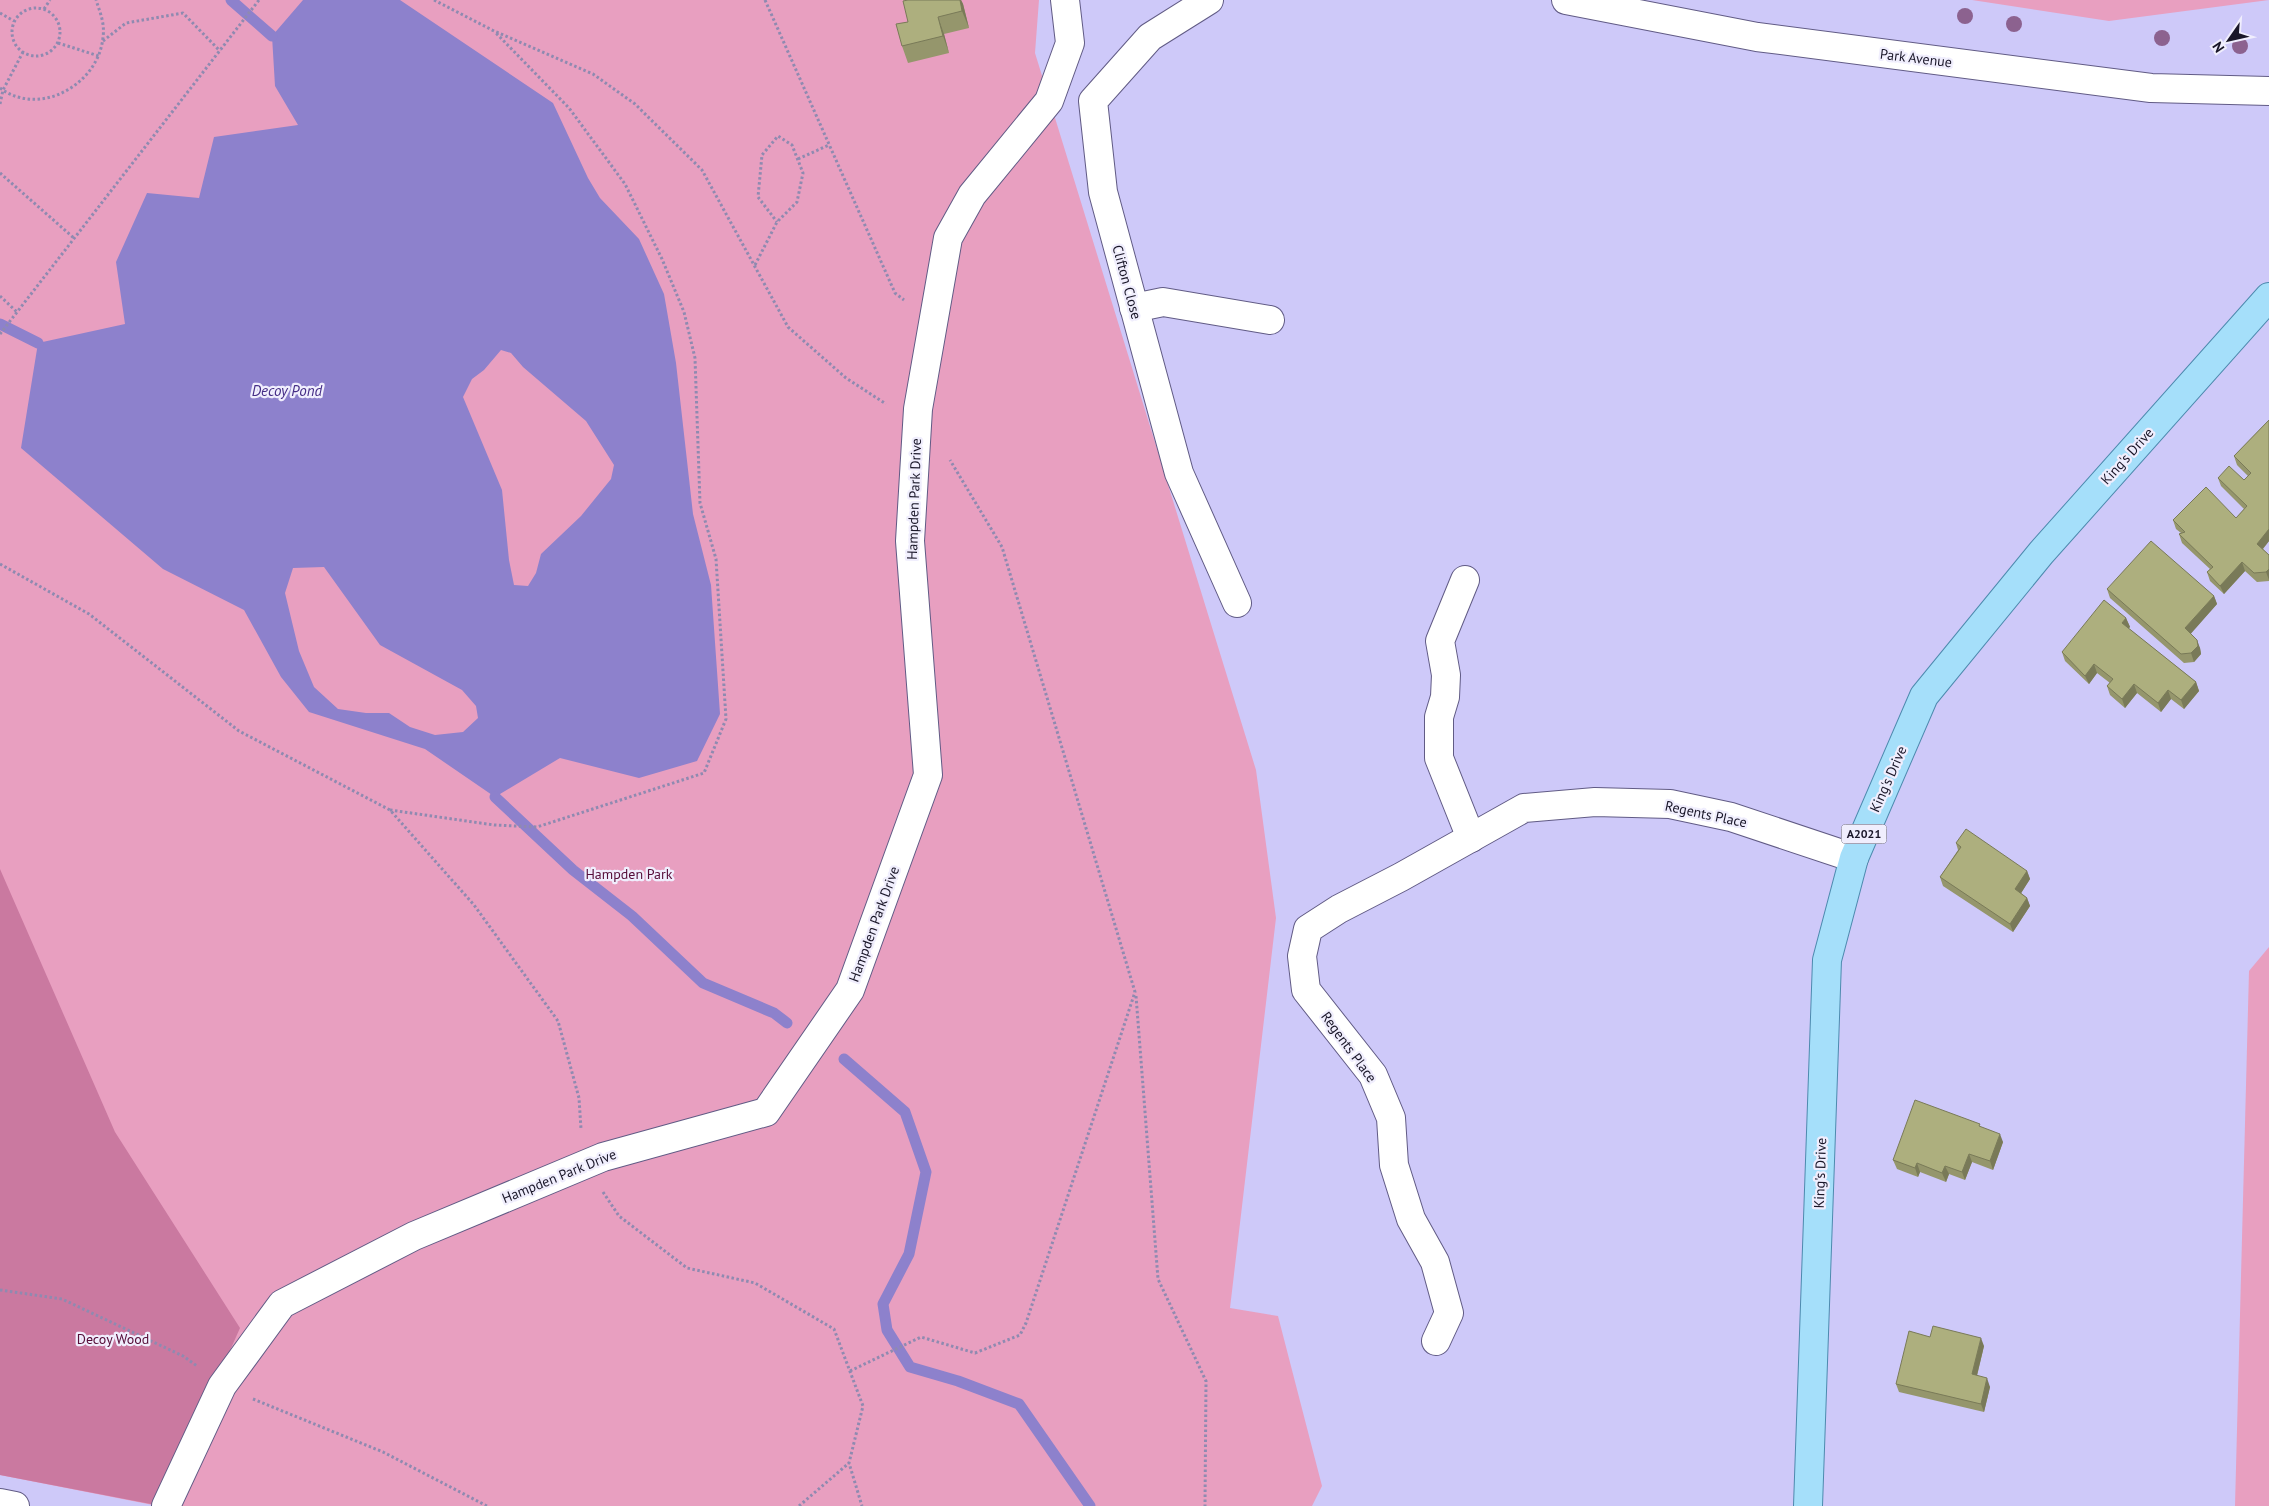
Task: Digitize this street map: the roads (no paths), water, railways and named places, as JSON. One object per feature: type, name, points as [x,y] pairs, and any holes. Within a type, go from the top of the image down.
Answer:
[{"type":"main road","name":"King's Drive","points":[[1808,1506],[1827,960],[1854,858],[1924,696],[2041,553],[2269,297]]},
{"type":"street","name":"Hampden Park Drive","points":[[166,1506],[222,1386],[282,1304],[414,1236],[603,1157],[766,1112],[850,990],[928,776],[910,540],[918,408],[948,238],[972,195],[1049,102],[1070,43],[1065,0]]},
{"type":"street","name":"Clifton Close","points":[[1209,0],[1150,37],[1093,101],[1103,192],[1179,473],[1237,603]]},
{"type":"street","name":"Park Avenue","points":[[1566,0],[1757,37],[2151,88],[2269,91]]},
{"type":"street","points":[[1134,308],[1164,302],[1270,320]]},
{"type":"street","points":[[1465,580],[1440,641],[1446,675],[1445,697],[1438,716],[1439,758],[1471,838]]},
{"type":"street","name":"Regents Place","points":[[1436,1341],[1449,1313],[1435,1262],[1411,1219],[1394,1165],[1390,1118],[1372,1075],[1306,990],[1302,956],[1308,929],[1339,909],[1524,808],[1595,802],[1670,804],[1731,817],[1854,858]]},
{"type":"street","points":[[0,1503],[14,1506]]},
{"type":"water","name":"Decoy Pond","points":[[303,0],[400,0],[553,103],[588,178],[600,198],[639,239],[664,294],[676,363],[693,514],[711,585],[720,714],[697,761],[639,778],[560,758],[495,797],[425,749],[309,712],[281,677],[244,610],[163,569],[21,448],[38,343],[125,324],[116,262],[147,193],[199,198],[214,137],[298,125],[275,86],[272,36]],"holes":[[[501,350],[511,353],[523,367],[586,421],[614,465],[611,479],[581,516],[541,554],[536,573],[528,586],[514,585],[509,560],[502,490],[463,397],[472,379],[484,370]],[[324,567],[380,645],[462,690],[476,706],[478,718],[463,732],[435,735],[410,727],[389,713],[366,713],[338,709],[314,687],[299,651],[285,593],[293,568]]]},
{"type":"waterway","points":[[231,0],[272,36]]},
{"type":"waterway","points":[[0,324],[38,343]]},
{"type":"waterway","points":[[495,797],[573,870],[632,916],[703,983],[774,1013],[787,1023]]},
{"type":"waterway","points":[[844,1059],[905,1112],[926,1172],[909,1254],[883,1304],[887,1330],[910,1367],[958,1381],[1019,1404],[1090,1506]]},
{"type":"park label","name":"Hampden Park","points":[[629,874]]},
{"type":"park label","name":"Decoy Wood","points":[[113,1339]]}]
